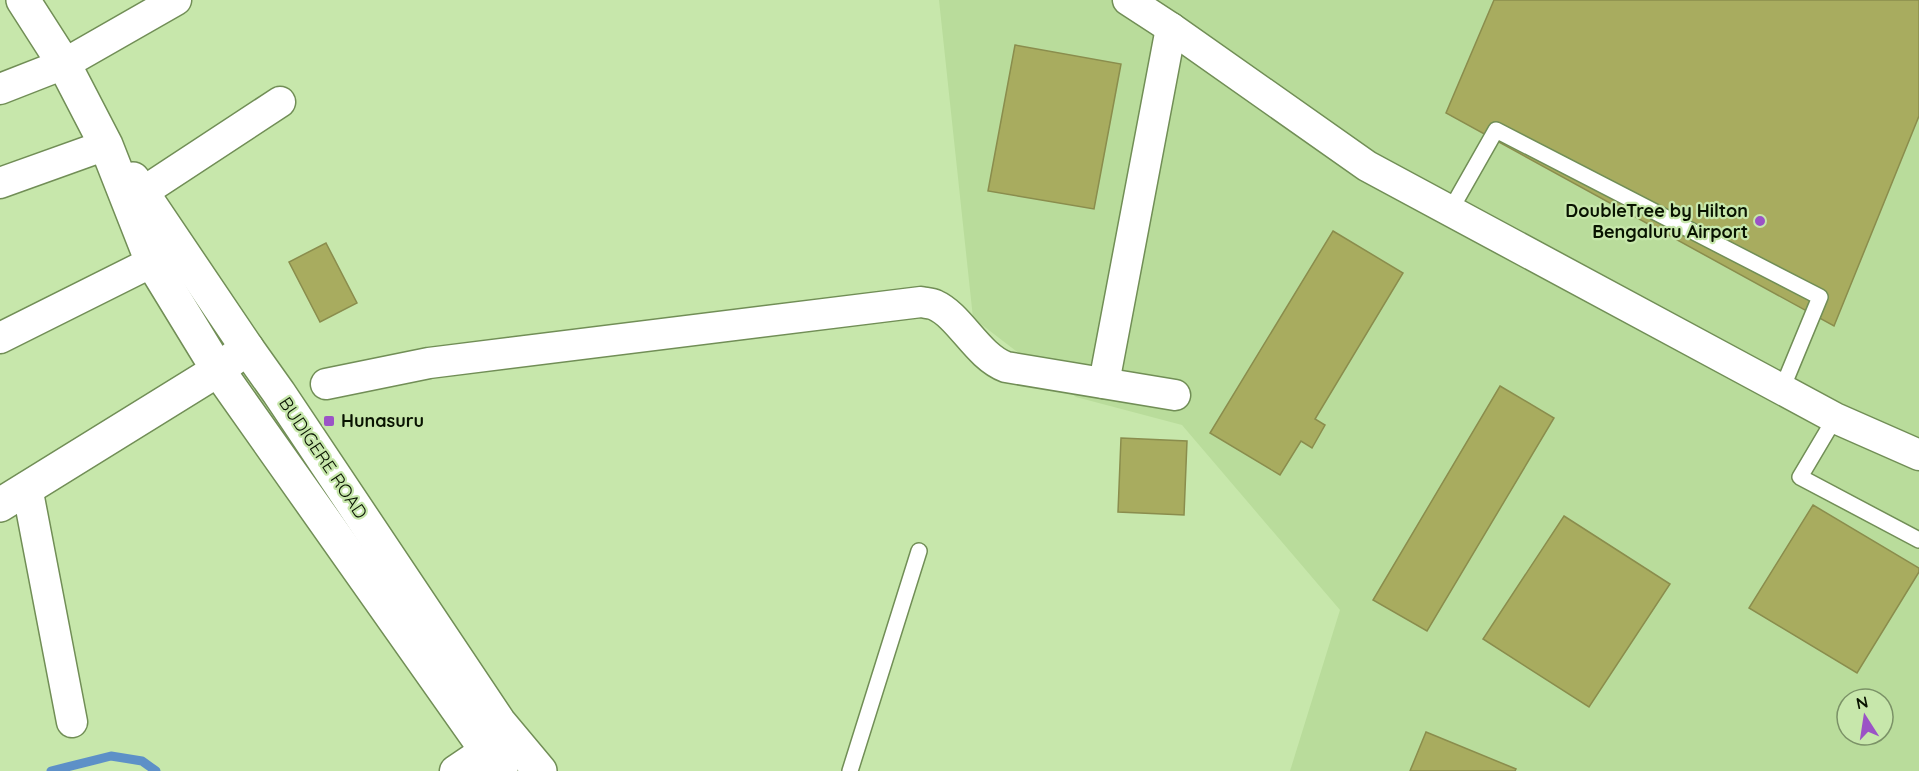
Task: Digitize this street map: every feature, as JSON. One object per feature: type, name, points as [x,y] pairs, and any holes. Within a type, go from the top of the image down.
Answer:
[{"type":"main road","name":"BUDIGERE ROAD","points":[[23,0],[64,64],[106,145],[153,262],[218,370],[493,761]]},
{"type":"main road","name":"BUDIGERE ROAD","points":[[106,145],[143,192],[499,722],[540,771]]},
{"type":"main road","points":[[0,505],[218,370],[247,348]]},
{"type":"street","points":[[0,89],[64,64],[176,0]]},
{"type":"street","points":[[1128,0],[1367,166],[1835,418],[1919,455]]},
{"type":"street","points":[[1104,383],[1171,28]]},
{"type":"street","points":[[143,192],[280,102]]},
{"type":"street","points":[[0,183],[106,145]]},
{"type":"street","points":[[0,338],[153,262]]},
{"type":"street","points":[[326,384],[429,363],[921,302],[935,305],[947,314],[991,358],[1006,367],[1175,395]]},
{"type":"street","points":[[27,487],[72,722]]},
{"type":"street","points":[[455,771],[493,761]]},
{"type":"lane","points":[[1450,211],[1496,130],[1820,297],[1782,389]]},
{"type":"lane","points":[[1835,418],[1800,477],[1919,540]]},
{"type":"lane","points":[[850,771],[919,551]]},
{"type":"shaded area","points":[[939,0],[1919,0],[1919,771],[1290,771],[1340,610],[1182,425],[1076,397],[973,318]]},
{"type":"building","name":"DoubleTree by Hilton Bengaluru Airport","points":[[1494,0],[1919,0],[1919,116],[1834,326],[1446,113]]},
{"type":"building","points":[[1015,45],[1121,64],[1094,209],[988,191]]},
{"type":"building","points":[[1333,231],[1403,273],[1315,419],[1325,425],[1312,448],[1301,441],[1280,475],[1210,433]]},
{"type":"building","points":[[326,243],[357,303],[320,322],[289,262]]},
{"type":"building","points":[[1500,386],[1554,418],[1427,631],[1373,600]]},
{"type":"building","points":[[1121,438],[1187,441],[1184,515],[1118,512]]},
{"type":"building","points":[[1813,505],[1919,568],[1919,572],[1857,673],[1749,608]]},
{"type":"building","points":[[1564,516],[1670,584],[1589,707],[1483,639]]},
{"type":"building","points":[[1426,732],[1516,769],[1515,771],[1410,771]]},
{"type":"waterway","points":[[51,771],[111,756],[142,761],[156,771]]},
{"type":"place","name":"DoubleTree by Hilton Bengaluru Airport","points":[[1760,221]]},
{"type":"place","name":"Hunasuru","points":[[329,421]]}]
